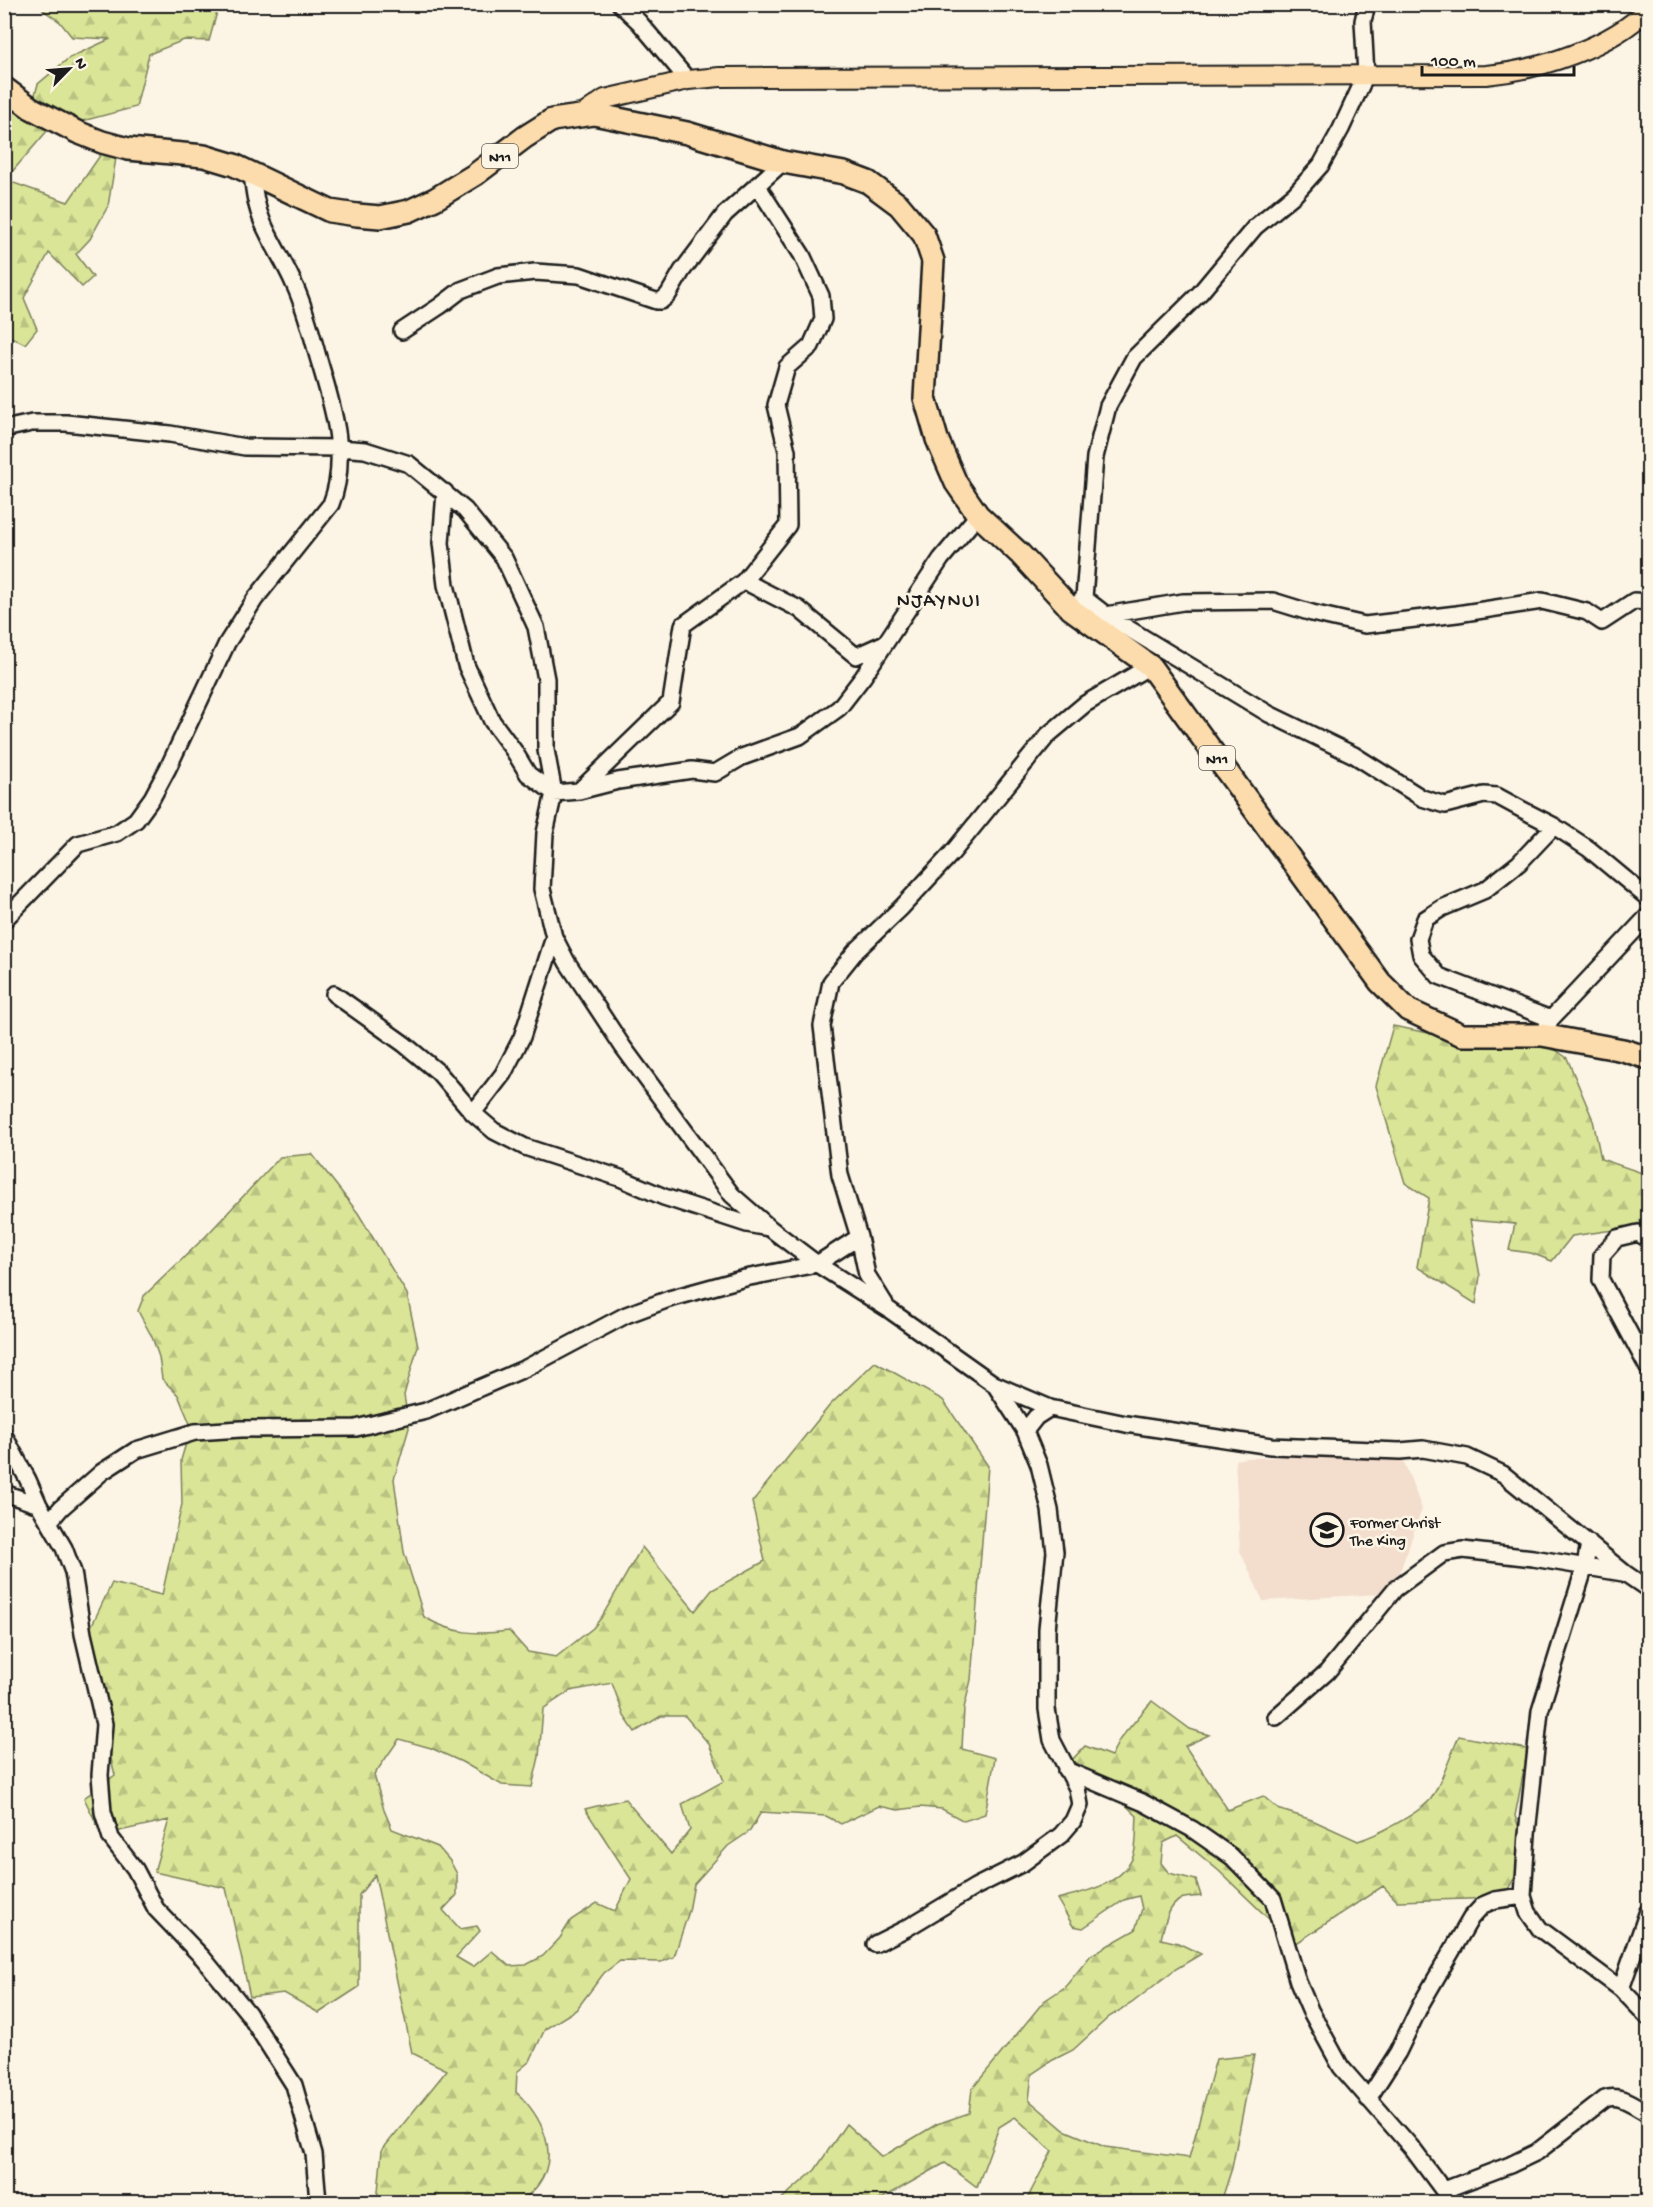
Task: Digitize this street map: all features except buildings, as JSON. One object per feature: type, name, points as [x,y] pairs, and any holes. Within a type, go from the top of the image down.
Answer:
[{"type":"highway","name":"N11","points":[[4,88],[31,108],[102,142],[128,149],[204,156],[234,165],[330,211],[380,217],[409,211],[435,199],[476,174],[552,120],[594,114],[687,133],[783,162],[844,173],[868,182],[899,205],[924,235],[933,261],[925,398],[937,439],[956,483],[978,515],[1150,666],[1380,982],[1408,1010],[1462,1035],[1546,1027],[1648,1058]]},
{"type":"main road","points":[[578,118],[605,99],[688,81],[720,77],[1486,75],[1526,70],[1558,60],[1616,34],[1641,17],[1648,9]]},
{"type":"street","points":[[620,4],[639,22],[688,81]]},
{"type":"street","points":[[1367,4],[1363,21],[1366,75],[1321,165],[1295,194],[1256,228],[1200,293],[1134,358],[1108,406],[1095,457],[1077,604],[1106,615],[1269,714],[1354,755],[1422,798],[1445,805],[1484,795],[1497,796],[1554,826],[1589,849],[1648,898]]},
{"type":"street","points":[[402,331],[461,290],[498,276],[535,272],[579,275],[661,301],[668,295],[682,271],[725,214],[783,162]]},
{"type":"street","points":[[4,920],[78,844],[117,833],[136,820],[152,798],[227,643],[255,599],[331,504],[335,493],[339,448],[336,423],[308,321],[294,284],[263,224],[255,199],[252,174]]},
{"type":"street","points":[[579,791],[671,702],[683,625],[744,581],[788,525],[787,452],[776,405],[787,367],[810,346],[822,319],[821,296],[802,255],[756,185]]},
{"type":"street","points":[[4,429],[32,423],[66,423],[170,434],[245,447],[365,450],[409,464],[465,510],[504,558],[536,627],[546,679],[546,750],[555,793],[545,833],[542,889],[554,937],[567,962],[623,1047],[732,1195],[771,1229],[818,1264],[888,1309],[994,1384],[1050,1408],[1126,1424],[1271,1446],[1400,1451],[1423,1449],[1467,1457],[1503,1474],[1626,1574],[1648,1588]]},
{"type":"street","points":[[445,492],[441,543],[446,585],[466,665],[492,721],[528,774],[555,793],[579,791],[618,781],[692,770],[715,773],[742,757],[800,736],[839,708],[863,677],[941,559],[978,515]]},
{"type":"street","points":[[744,581],[799,609],[856,657],[885,643]]},
{"type":"street","points":[[1106,615],[1183,602],[1273,601],[1365,626],[1542,601],[1587,612],[1602,622],[1634,601],[1648,602]]},
{"type":"street","points":[[888,1309],[867,1275],[860,1237],[840,1175],[822,1026],[831,982],[855,952],[902,907],[952,853],[1048,735],[1084,704],[1150,666]]},
{"type":"street","points":[[1554,826],[1519,863],[1485,890],[1442,908],[1425,919],[1418,939],[1421,955],[1439,976],[1546,1027],[1648,916]]},
{"type":"street","points":[[473,1113],[503,1074],[522,1037],[554,937]]},
{"type":"street","points":[[334,994],[404,1044],[438,1072],[473,1113],[494,1131],[525,1147],[620,1178],[674,1200],[747,1224],[771,1229]]},
{"type":"street","points":[[1648,1239],[1638,1233],[1617,1238],[1602,1255],[1601,1280],[1648,1368]]},
{"type":"street","points":[[49,1522],[61,1508],[102,1472],[136,1450],[195,1432],[241,1429],[356,1428],[426,1411],[526,1368],[626,1315],[669,1299],[745,1278],[818,1264],[860,1237]]},
{"type":"street","points":[[875,1944],[907,1928],[975,1887],[1023,1863],[1060,1835],[1073,1821],[1080,1805],[1077,1788],[1052,1740],[1047,1709],[1047,1629],[1055,1552],[1050,1510],[1039,1465],[1025,1431],[994,1384]]},
{"type":"street","points":[[1025,1431],[1036,1417],[1050,1408]]},
{"type":"street","points":[[4,1435],[24,1470],[39,1505],[64,1548],[74,1572],[83,1634],[104,1724],[100,1775],[102,1812],[111,1839],[135,1869],[156,1909],[203,1958],[248,2013],[294,2085],[314,2154],[318,2202]]},
{"type":"street","points":[[4,1493],[39,1505]]},
{"type":"street","points":[[1589,1543],[1586,1566],[1540,1711],[1523,1896],[1527,1912],[1540,1929],[1621,1989],[1648,2017]]},
{"type":"street","points":[[1276,1717],[1327,1672],[1395,1589],[1444,1553],[1463,1550],[1586,1566],[1626,1574]]},
{"type":"street","points":[[1066,1770],[1142,1802],[1192,1829],[1232,1857],[1273,1899],[1298,1982],[1310,2010],[1341,2067],[1411,2147],[1448,2196],[1537,2152],[1612,2096],[1648,2113]]},
{"type":"street","points":[[1368,2099],[1398,2052],[1421,2004],[1471,1918],[1483,1905],[1495,1900],[1523,1896]]},
{"type":"street","points":[[1621,1989],[1648,1911]]},
{"type":"shaded area","name":"Former Christ The King","points":[[1401,1454],[1422,1509],[1398,1577],[1378,1594],[1263,1601],[1240,1551],[1235,1460]]},
{"type":"green space","points":[[40,5],[219,5],[209,41],[184,40],[149,54],[136,107],[48,130],[5,180],[68,202],[101,154],[116,158],[108,206],[90,239],[76,254],[93,277],[82,287],[49,253],[24,298],[37,329],[25,344],[5,334],[4,95],[30,112],[38,84],[69,58],[110,39],[72,37],[60,22],[43,10]]},
{"type":"green space","points":[[1393,1026],[1484,1044],[1550,1046],[1567,1058],[1593,1120],[1601,1159],[1648,1175],[1648,1228],[1572,1236],[1552,1261],[1531,1253],[1509,1250],[1515,1224],[1470,1220],[1480,1276],[1476,1304],[1417,1267],[1429,1198],[1405,1183],[1376,1086]]},
{"type":"green space","points":[[312,1154],[358,1213],[407,1294],[418,1346],[404,1395],[409,1428],[394,1479],[404,1552],[424,1617],[435,1623],[465,1632],[509,1631],[528,1652],[556,1657],[593,1628],[601,1618],[642,1547],[695,1611],[712,1590],[765,1561],[752,1502],[830,1405],[875,1362],[943,1400],[988,1466],[971,1680],[964,1708],[962,1749],[995,1758],[985,1814],[964,1821],[942,1809],[920,1807],[898,1810],[879,1806],[841,1824],[826,1816],[761,1812],[750,1831],[728,1846],[694,1884],[689,1911],[674,1957],[661,1962],[620,1961],[604,1973],[576,2010],[545,2029],[530,2061],[517,2072],[516,2092],[540,2123],[548,2148],[545,2173],[536,2187],[521,2202],[377,2202],[382,2150],[447,2070],[412,2053],[375,1875],[359,1895],[359,1987],[319,2013],[284,1993],[250,1997],[226,1888],[154,1872],[169,1820],[102,1835],[84,1798],[115,1775],[97,1703],[80,1650],[112,1583],[162,1595],[182,1504],[181,1460],[191,1426],[178,1395],[162,1379],[159,1357],[152,1337],[138,1311],[144,1296],[206,1236],[280,1157]],"holes":[[[612,1683],[624,1716],[635,1732],[661,1716],[685,1716],[709,1744],[724,1781],[682,1804],[690,1830],[671,1854],[625,1799],[585,1809],[631,1879],[615,1911],[597,1903],[571,1920],[560,1938],[543,1956],[526,1965],[509,1966],[492,1951],[473,1967],[456,1957],[480,1931],[477,1926],[460,1929],[443,1910],[457,1895],[457,1874],[438,1847],[392,1829],[374,1775],[399,1739],[431,1748],[462,1762],[502,1785],[532,1787],[539,1757],[543,1709],[570,1691]]]},
{"type":"green space","points":[[1152,1701],[1190,1729],[1209,1735],[1185,1746],[1228,1810],[1263,1796],[1278,1809],[1312,1820],[1358,1841],[1396,1824],[1430,1800],[1459,1736],[1528,1749],[1515,1816],[1528,1854],[1503,1898],[1397,1901],[1383,1886],[1295,1944],[1219,1871],[1177,1836],[1163,1843],[1161,1863],[1169,1873],[1196,1880],[1201,1896],[1183,1898],[1176,1902],[1167,1917],[1161,1939],[1178,1943],[1201,1954],[1174,1970],[1132,2003],[1109,2017],[1073,2050],[1032,2074],[1029,2100],[1064,2130],[1105,2147],[1189,2158],[1216,2059],[1254,2055],[1232,2168],[1221,2202],[1021,2202],[1027,2199],[1052,2151],[1015,2117],[999,2127],[977,2187],[945,2163],[876,2202],[778,2202],[815,2170],[846,2124],[882,2157],[937,2124],[969,2113],[972,2089],[1044,2001],[1065,1987],[1091,1955],[1135,1930],[1142,1909],[1139,1896],[1124,1900],[1083,1928],[1073,1926],[1057,1899],[1102,1886],[1122,1873],[1129,1865],[1134,1854],[1137,1816],[1111,1791],[1072,1760],[1085,1746],[1111,1756],[1120,1739]]},
{"type":"place","name":"Former Christ The King","points":[[1327,1530]]},
{"type":"district","name":"NJAYNUI","points":[[939,599]]}]
